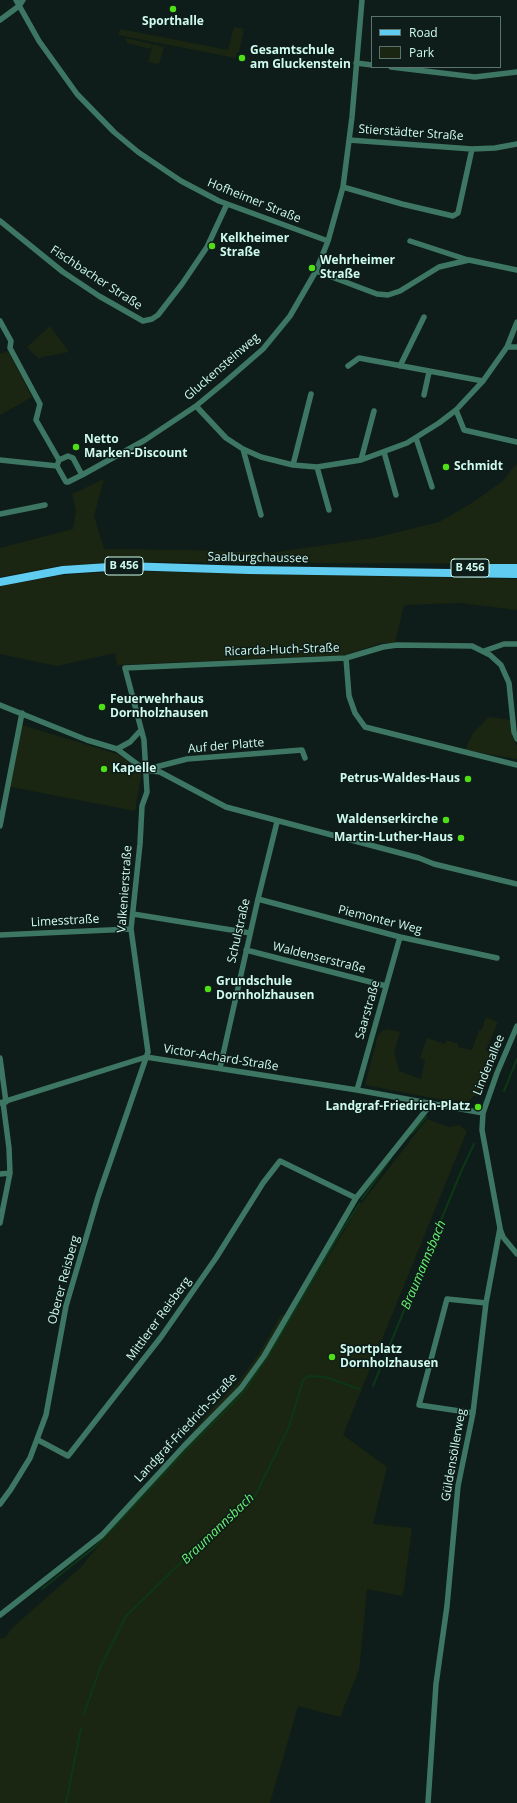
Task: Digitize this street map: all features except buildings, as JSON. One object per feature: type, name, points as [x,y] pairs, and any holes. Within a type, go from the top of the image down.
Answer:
[{"type":"main road","name":"Saalburgchaussee","points":[[0,582],[63,570],[124,566],[250,570],[517,574]]},
{"type":"main road","name":"B 456","points":[[422,572],[465,568],[517,568]]},
{"type":"street","points":[[0,20],[23,0]]},
{"type":"street","name":"Gluckensteinweg","points":[[58,463],[66,482],[68,482],[82,476],[145,440],[196,406],[263,349],[290,316],[316,271],[328,241],[343,186],[350,140],[362,0]]},
{"type":"street","name":"Hofheimer Straße","points":[[18,3],[39,41],[61,73],[81,98],[108,126],[138,152],[190,186],[227,204],[328,241]]},
{"type":"street","points":[[356,63],[371,65]]},
{"type":"street","points":[[399,68],[475,77],[517,72]]},
{"type":"street","name":"Stierstädter Straße","points":[[350,140],[472,149],[495,148],[517,144]]},
{"type":"street","name":"Stierstädter Straße","points":[[343,186],[402,204],[453,216],[458,213],[472,149]]},
{"type":"street","name":"Fischbacher Straße","points":[[0,221],[63,272],[99,296],[143,321],[152,320],[158,315],[182,284],[207,247],[227,204]]},
{"type":"street","points":[[410,241],[469,260],[517,270]]},
{"type":"street","points":[[316,271],[377,294],[388,296],[400,291],[439,267],[469,260]]},
{"type":"street","points":[[400,366],[424,317]]},
{"type":"street","points":[[0,321],[11,341],[10,348],[40,404],[36,420],[58,463]]},
{"type":"street","points":[[196,406],[226,438],[243,449],[261,457],[293,465],[317,467],[361,460],[416,438],[456,410],[484,381],[508,347],[517,322]]},
{"type":"street","points":[[508,347],[517,347]]},
{"type":"street","points":[[348,366],[359,358],[484,381]]},
{"type":"street","points":[[424,395],[429,372]]},
{"type":"street","points":[[293,465],[311,394]]},
{"type":"street","points":[[456,410],[464,430],[517,442]]},
{"type":"street","points":[[361,460],[374,411]]},
{"type":"street","points":[[416,438],[432,487]]},
{"type":"street","points":[[243,449],[261,514]]},
{"type":"street","points":[[384,452],[396,495]]},
{"type":"street","points":[[0,460],[58,463],[68,456],[73,458],[82,476]]},
{"type":"street","points":[[317,467],[329,510]]},
{"type":"street","points":[[0,514],[45,505]]},
{"type":"street","points":[[484,651],[504,644],[517,644]]},
{"type":"street","name":"Ricarda-Huch-Straße","points":[[125,668],[346,658],[383,647],[398,645],[472,646],[484,651],[501,666],[509,683],[514,732],[517,739]]},
{"type":"street","points":[[346,658],[349,696],[355,713],[365,727],[517,765]]},
{"type":"street","name":"Valkenierstraße","points":[[125,668],[144,740],[147,792],[142,806],[140,844],[131,929],[148,1052],[146,1057]]},
{"type":"street","points":[[0,704],[87,740],[117,749],[145,770],[160,772],[226,807],[277,822],[517,884]]},
{"type":"street","points":[[0,826],[22,713]]},
{"type":"street","points":[[117,749],[130,742],[141,730]]},
{"type":"street","name":"Auf der Platte","points":[[145,770],[187,759],[302,750],[305,758]]},
{"type":"street","name":"Schulstraße","points":[[220,1068],[246,950],[277,822]]},
{"type":"street","name":"Piemonter Weg","points":[[258,899],[400,937],[497,958]]},
{"type":"street","points":[[133,914],[250,933]]},
{"type":"street","name":"Limesstraße","points":[[0,935],[131,929]]},
{"type":"street","name":"Saarstraße","points":[[357,1090],[400,937]]},
{"type":"street","name":"Waldenserstraße","points":[[246,950],[386,986]]},
{"type":"street","name":"Lindenallee","points":[[483,1113],[494,1080],[517,1026]]},
{"type":"street","name":"Victor-Achard-Straße","points":[[3,1102],[146,1057],[357,1090],[483,1113]]},
{"type":"street","name":"Oberer Reisberg","points":[[0,1504],[12,1489],[30,1458],[38,1440],[46,1415],[66,1306],[98,1197],[146,1057]]},
{"type":"street","points":[[0,1058],[10,1173],[0,1223]]},
{"type":"street","name":"Landgraf-Friedrich-Straße","points":[[0,1615],[102,1536],[184,1446],[241,1388],[264,1356],[356,1198],[431,1104]]},
{"type":"street","name":"Güldensöllerweg","points":[[428,1803],[436,1684],[447,1606],[458,1486],[473,1413],[486,1303],[500,1228],[483,1137],[483,1113]]},
{"type":"street","name":"Mittlerer Reisberg","points":[[38,1440],[68,1456],[162,1337],[216,1258],[263,1183],[280,1161],[356,1198]]},
{"type":"street","points":[[0,1174],[10,1173]]},
{"type":"street","points":[[500,1228],[503,1237],[517,1254]]},
{"type":"street","points":[[473,1413],[419,1406],[448,1298],[486,1303]]},
{"type":"green space","points":[[234,27],[244,29],[239,52],[237,52],[236,58],[118,35],[120,29],[228,50]]},
{"type":"green space","points":[[125,38],[152,44],[151,49],[127,43]]},
{"type":"green space","points":[[153,44],[164,47],[159,64],[148,62]]},
{"type":"green space","points":[[50,326],[69,352],[42,357],[39,359],[27,347]]},
{"type":"green space","points":[[8,351],[32,397],[0,415],[0,354]]},
{"type":"green space","points":[[517,463],[517,564],[124,562],[59,566],[0,577],[0,548],[73,529],[76,511],[72,494],[104,479],[94,516],[104,549],[270,553],[374,538],[439,522],[472,503],[503,481]]},
{"type":"green space","points":[[125,571],[517,579],[517,610],[460,603],[404,605],[395,643],[381,643],[345,655],[117,665],[115,653],[57,666],[0,654],[0,586],[62,575]]},
{"type":"green space","points":[[489,717],[511,720],[512,735],[517,746],[517,759],[465,750],[473,733]]},
{"type":"green space","points":[[19,724],[117,754],[142,771],[135,811],[6,786]]},
{"type":"green space","points":[[486,1017],[498,1022],[486,1050],[497,1058],[482,1094],[474,1096],[467,1102],[433,1098],[365,1085],[378,1035],[382,1031],[387,1029],[400,1032],[394,1052],[399,1071],[421,1079],[425,1060],[420,1058],[427,1038],[445,1044],[447,1040],[458,1044],[458,1047],[472,1050],[479,1030],[481,1031]]},
{"type":"green space","points":[[427,1119],[449,1127],[459,1125],[467,1131],[343,1435],[387,1467],[373,1524],[412,1528],[403,1596],[367,1589],[359,1670],[340,1717],[298,1706],[270,1803],[0,1803],[0,1639],[6,1637],[11,1629],[80,1568],[210,1411],[237,1384],[260,1352],[281,1315],[293,1315],[358,1208]]},
{"type":"waterway","name":"Braumannsbach","points":[[504,1091],[517,1059]]},
{"type":"waterway","points":[[412,1133],[426,1117]]},
{"type":"waterway","name":"Braumannsbach","points":[[373,1386],[460,1174],[474,1144]]},
{"type":"waterway","points":[[362,1199],[391,1158]]},
{"type":"waterway","points":[[273,1348],[339,1235],[360,1203]]},
{"type":"waterway","points":[[42,1589],[95,1547],[189,1447],[243,1393],[271,1352]]},
{"type":"waterway","name":"Braumannsbach","points":[[84,1714],[100,1668],[126,1616],[197,1547],[255,1496],[289,1427],[303,1380],[308,1376],[325,1377],[359,1389]]},
{"type":"waterway","name":"Braumannsbach","points":[[66,1803],[81,1728]]},
{"type":"place","name":"Sporthalle","points":[[173,9]]},
{"type":"place","name":"Gesamtschule am Gluckenstein","points":[[242,58]]},
{"type":"place","name":"Kelkheimer Straße","points":[[212,246]]},
{"type":"place","name":"Wehrheimer Straße","points":[[312,268]]},
{"type":"place","name":"Netto Marken-Discount","points":[[76,447]]},
{"type":"place","name":"Schmidt","points":[[446,467]]},
{"type":"place","name":"Feuerwehrhaus Dornholzhausen","points":[[102,707]]},
{"type":"place","name":"Kapelle","points":[[104,769]]},
{"type":"place","name":"Petrus-Waldes-Haus","points":[[468,779]]},
{"type":"place","name":"Waldenserkirche","points":[[446,820]]},
{"type":"place","name":"Martin-Luther-Haus","points":[[461,838]]},
{"type":"place","name":"Grundschule Dornholzhausen","points":[[208,989]]},
{"type":"place","name":"Landgraf-Friedrich-Platz","points":[[478,1107]]},
{"type":"place","name":"Sportplatz Dornholzhausen","points":[[332,1357]]}]
